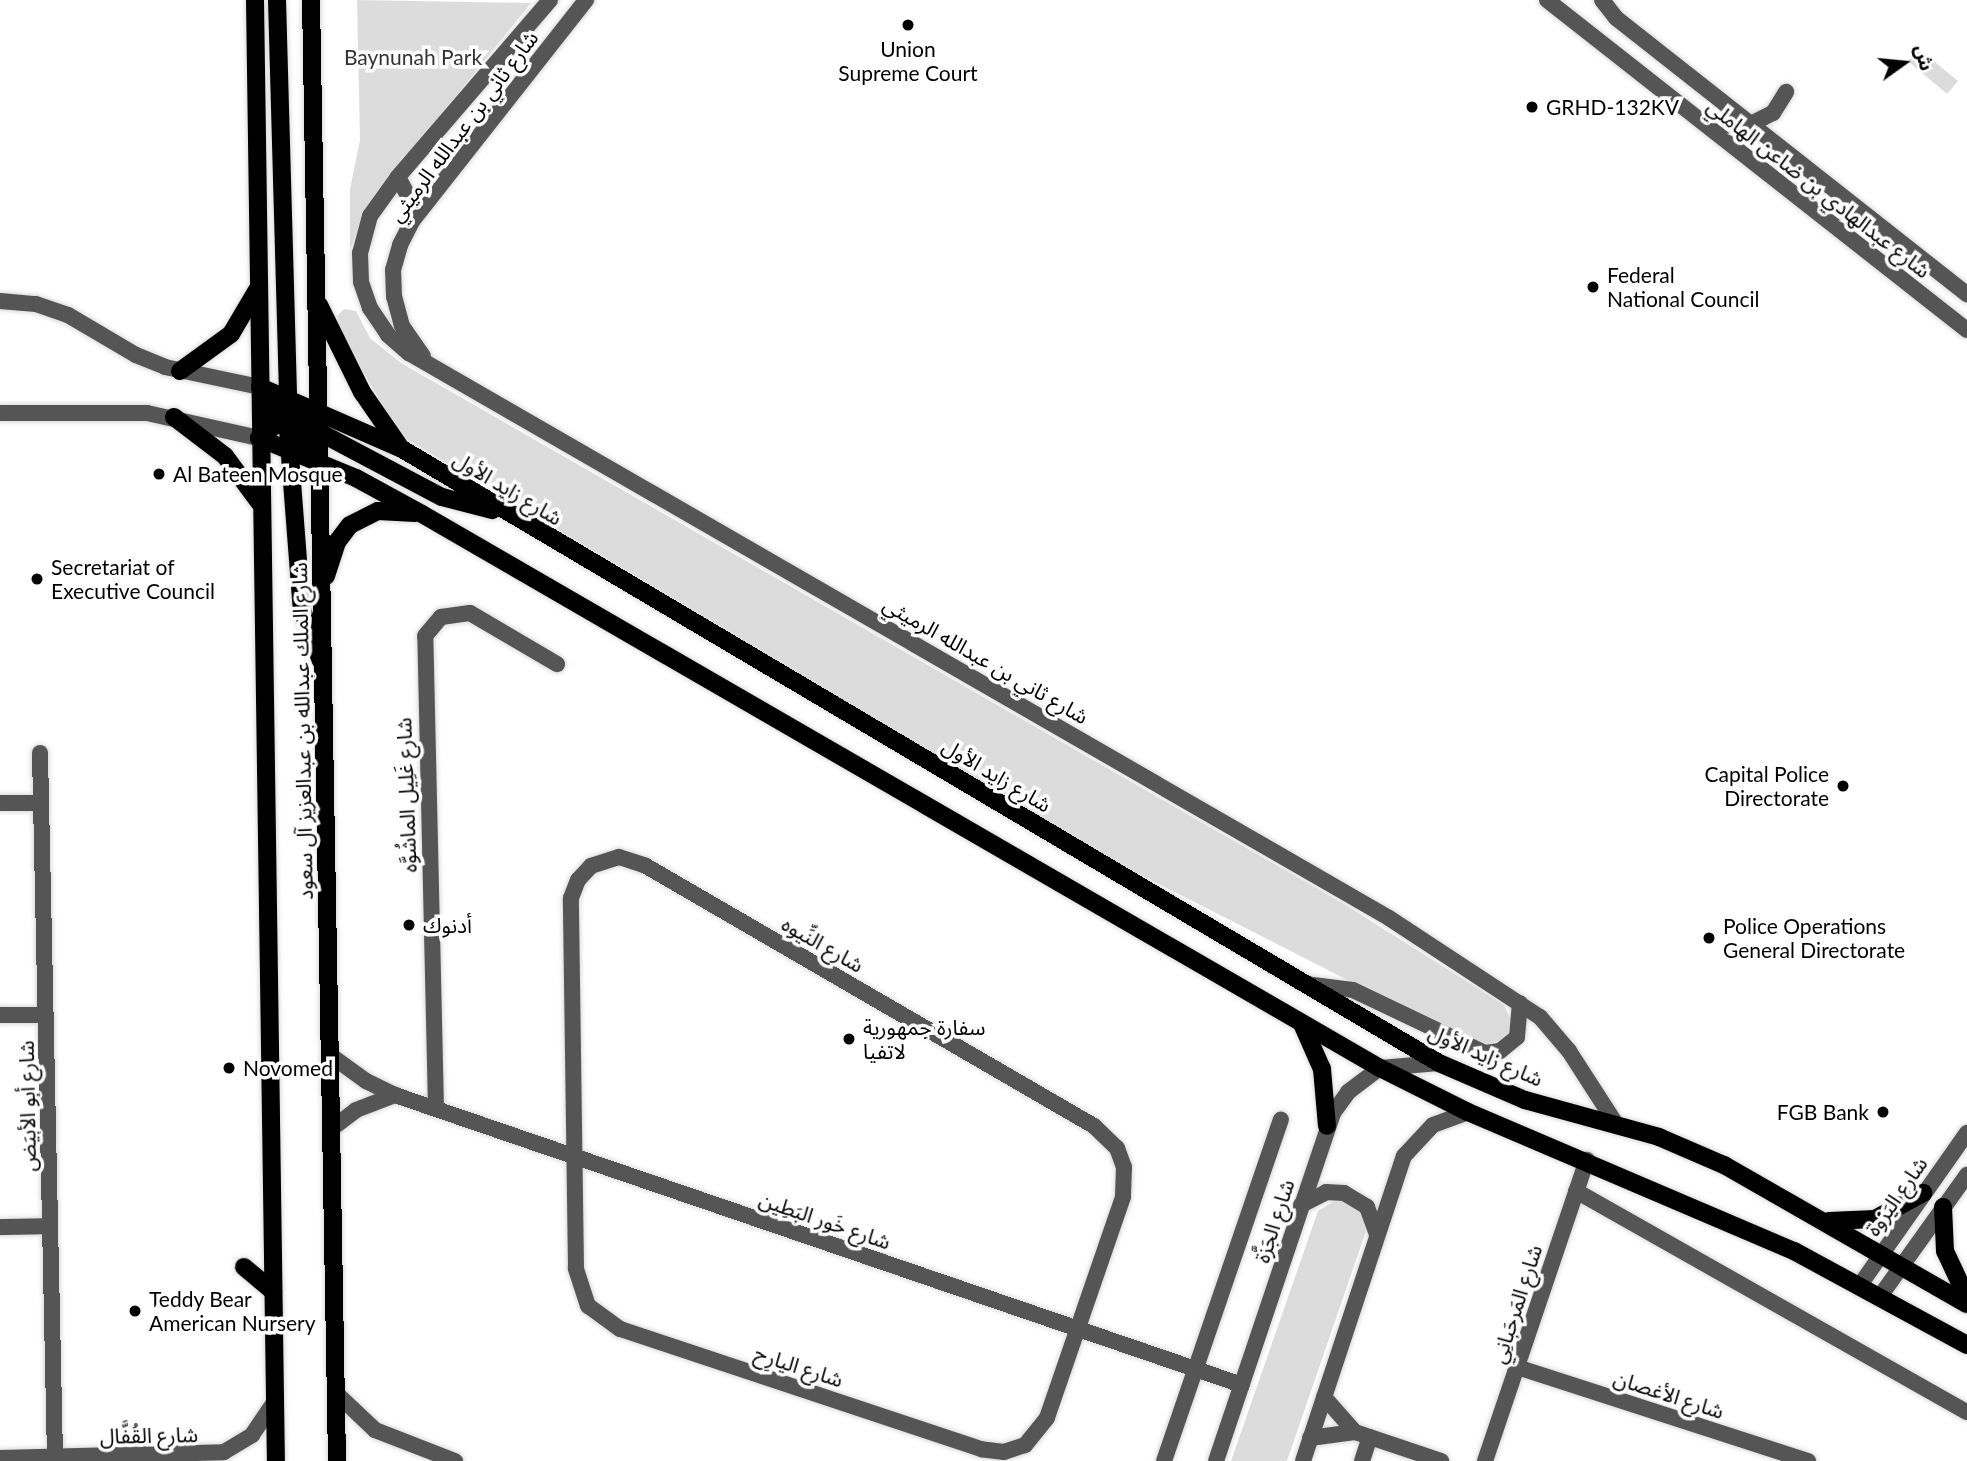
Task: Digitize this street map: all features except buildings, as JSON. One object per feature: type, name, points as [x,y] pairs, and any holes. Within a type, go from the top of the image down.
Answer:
[{"type":"main road","name":"شارع الملك عبدالله بن عبدالعزيز آل سعود","points":[[255,0],[259,438],[276,1461]]},
{"type":"main road","points":[[277,0],[288,398],[302,610],[323,664]]},
{"type":"main road","name":"شارع الملك عبدالله بن عبدالعزيز آل سعود","points":[[311,0],[337,1461]]},
{"type":"main road","points":[[180,371],[231,334],[259,284]]},
{"type":"main road","points":[[315,295],[362,392],[402,449]]},
{"type":"main road","points":[[260,387],[320,463]]},
{"type":"main road","name":"شارع زايد الأول","points":[[260,387],[288,398],[319,421],[402,449],[502,511],[1439,1063],[1525,1100],[1616,1124],[1724,1165],[1967,1304]]},
{"type":"main road","points":[[174,417],[225,456],[262,508]]},
{"type":"main road","points":[[259,438],[289,421],[319,421],[442,497],[502,511]]},
{"type":"main road","points":[[259,438],[320,463],[422,514],[1303,1026],[1380,1068],[1468,1112],[1726,1219],[1881,1295],[1967,1345]]},
{"type":"main road","points":[[321,594],[337,542],[350,525],[378,511],[422,514]]},
{"type":"main road","points":[[1303,1026],[1322,1069],[1327,1126]]},
{"type":"main road","points":[[1816,1218],[1840,1222],[1875,1219],[1923,1193]]},
{"type":"main road","points":[[1943,1207],[1945,1251],[1967,1298]]},
{"type":"main road","points":[[244,1267],[273,1291]]},
{"type":"street","name":"شارع ثاني بن عبدالله الرميثي","points":[[551,0],[398,177],[365,228],[360,254],[361,282],[370,308],[388,335],[427,361],[1390,918],[1521,1003],[1563,1044],[1616,1124]]},
{"type":"street","name":"شارع ثاني بن عبدالله الرميثي","points":[[427,361],[402,326],[392,283],[400,245],[429,200],[586,0]]},
{"type":"street","name":"شارع عبدالهادي بن ضاعن الهاملي","points":[[1602,0],[1616,18],[1967,295]]},
{"type":"street","name":"شارع عبدالهادي بن ضاعن الهاملي","points":[[1550,1],[1967,330]]},
{"type":"street","points":[[1751,124],[1773,113],[1786,92]]},
{"type":"street","points":[[398,177],[408,196],[429,200]]},
{"type":"street","name":"شارع زايد الأول","points":[[0,301],[60,312],[136,355],[180,371],[260,387]]},
{"type":"street","points":[[0,413],[94,410],[174,417],[259,438]]},
{"type":"street","name":"شارع غَلِيل الماشُوَّه","points":[[436,1108],[425,636],[441,617],[470,613],[557,664]]},
{"type":"street","name":"شارع أبو الأبيَض","points":[[40,753],[55,1457]]},
{"type":"street","points":[[0,803],[41,803]]},
{"type":"street","name":"شارع النِّيوه","points":[[572,1156],[571,898],[578,880],[591,866],[609,858],[628,858],[1111,1139],[1121,1157],[1125,1187],[1074,1328]]},
{"type":"street","points":[[1305,984],[1353,990],[1485,1053],[1500,1051],[1517,1037],[1521,1003]]},
{"type":"street","points":[[0,1015],[46,1015]]},
{"type":"street","name":"شارع خَور البَطِين","points":[[330,1055],[366,1081],[395,1095],[1242,1385]]},
{"type":"street","points":[[1380,1068],[1439,1063]]},
{"type":"street","name":"شارع الجَزَّة","points":[[1216,1461],[1327,1126],[1348,1091],[1380,1068]]},
{"type":"street","points":[[331,1129],[356,1110],[395,1095]]},
{"type":"street","points":[[1303,1461],[1397,1170],[1412,1144],[1433,1125],[1468,1112]]},
{"type":"street","points":[[1164,1461],[1281,1119]]},
{"type":"street","name":"شارع اليَزوة","points":[[1860,1285],[1967,1133]]},
{"type":"street","name":"شارع اليارِح","points":[[572,1156],[579,1288],[595,1314],[620,1329],[981,1449],[1004,1452],[1025,1445],[1042,1429],[1074,1328]]},
{"type":"street","name":"شارع المَرحَبانِي","points":[[1485,1461],[1587,1160]]},
{"type":"street","points":[[1881,1295],[1967,1175]]},
{"type":"street","points":[[1576,1191],[1967,1412]]},
{"type":"street","points":[[1301,1205],[1326,1192],[1344,1192],[1367,1208],[1377,1234]]},
{"type":"street","points":[[0,1227],[50,1226]]},
{"type":"street","name":"شارع الأغصان","points":[[1517,1367],[1808,1461]]},
{"type":"street","points":[[336,1393],[375,1430],[455,1461]]},
{"type":"street","points":[[1324,1396],[1362,1434],[1362,1461]]},
{"type":"street","name":"شارع القُفَّال","points":[[0,1458],[201,1458],[239,1446],[275,1401]]},
{"type":"street","points":[[1310,1438],[1362,1434],[1441,1461]]},
{"type":"green space","name":"Baynunah Park","points":[[357,0],[531,3],[370,202],[350,249],[350,189],[360,140]]},
{"type":"green space","points":[[1919,49],[1958,81],[1947,94],[1908,61]]},
{"type":"green space","points":[[344,309],[356,311],[370,338],[401,363],[1344,904],[1504,1005],[1512,1023],[1507,1038],[1479,1047],[1106,857],[400,435],[342,335],[337,316]]},
{"type":"green space","points":[[1339,1198],[1349,1199],[1364,1215],[1366,1231],[1287,1461],[1231,1461],[1318,1211]]},
{"type":"place","name":"Union Supreme Court","points":[[908,25]]},
{"type":"place","name":"GRHD-132KV","points":[[1532,107]]},
{"type":"place","name":"Federal National Council","points":[[1593,287]]},
{"type":"place","name":"Al Bateen Mosque","points":[[159,474]]},
{"type":"place","name":"Secretariat of Executive Council","points":[[37,579]]},
{"type":"place","name":"Capital Police Directorate","points":[[1843,786]]},
{"type":"place","name":"أدنوك","points":[[409,925]]},
{"type":"place","name":"Police Operations General Directorate","points":[[1709,938]]},
{"type":"place","name":"سفارة جمهورية لاتفيا","points":[[849,1039]]},
{"type":"place","name":"Novomed","points":[[229,1068]]},
{"type":"place","name":"FGB Bank","points":[[1883,1112]]},
{"type":"place","name":"Teddy Bear American Nursery","points":[[135,1311]]}]
